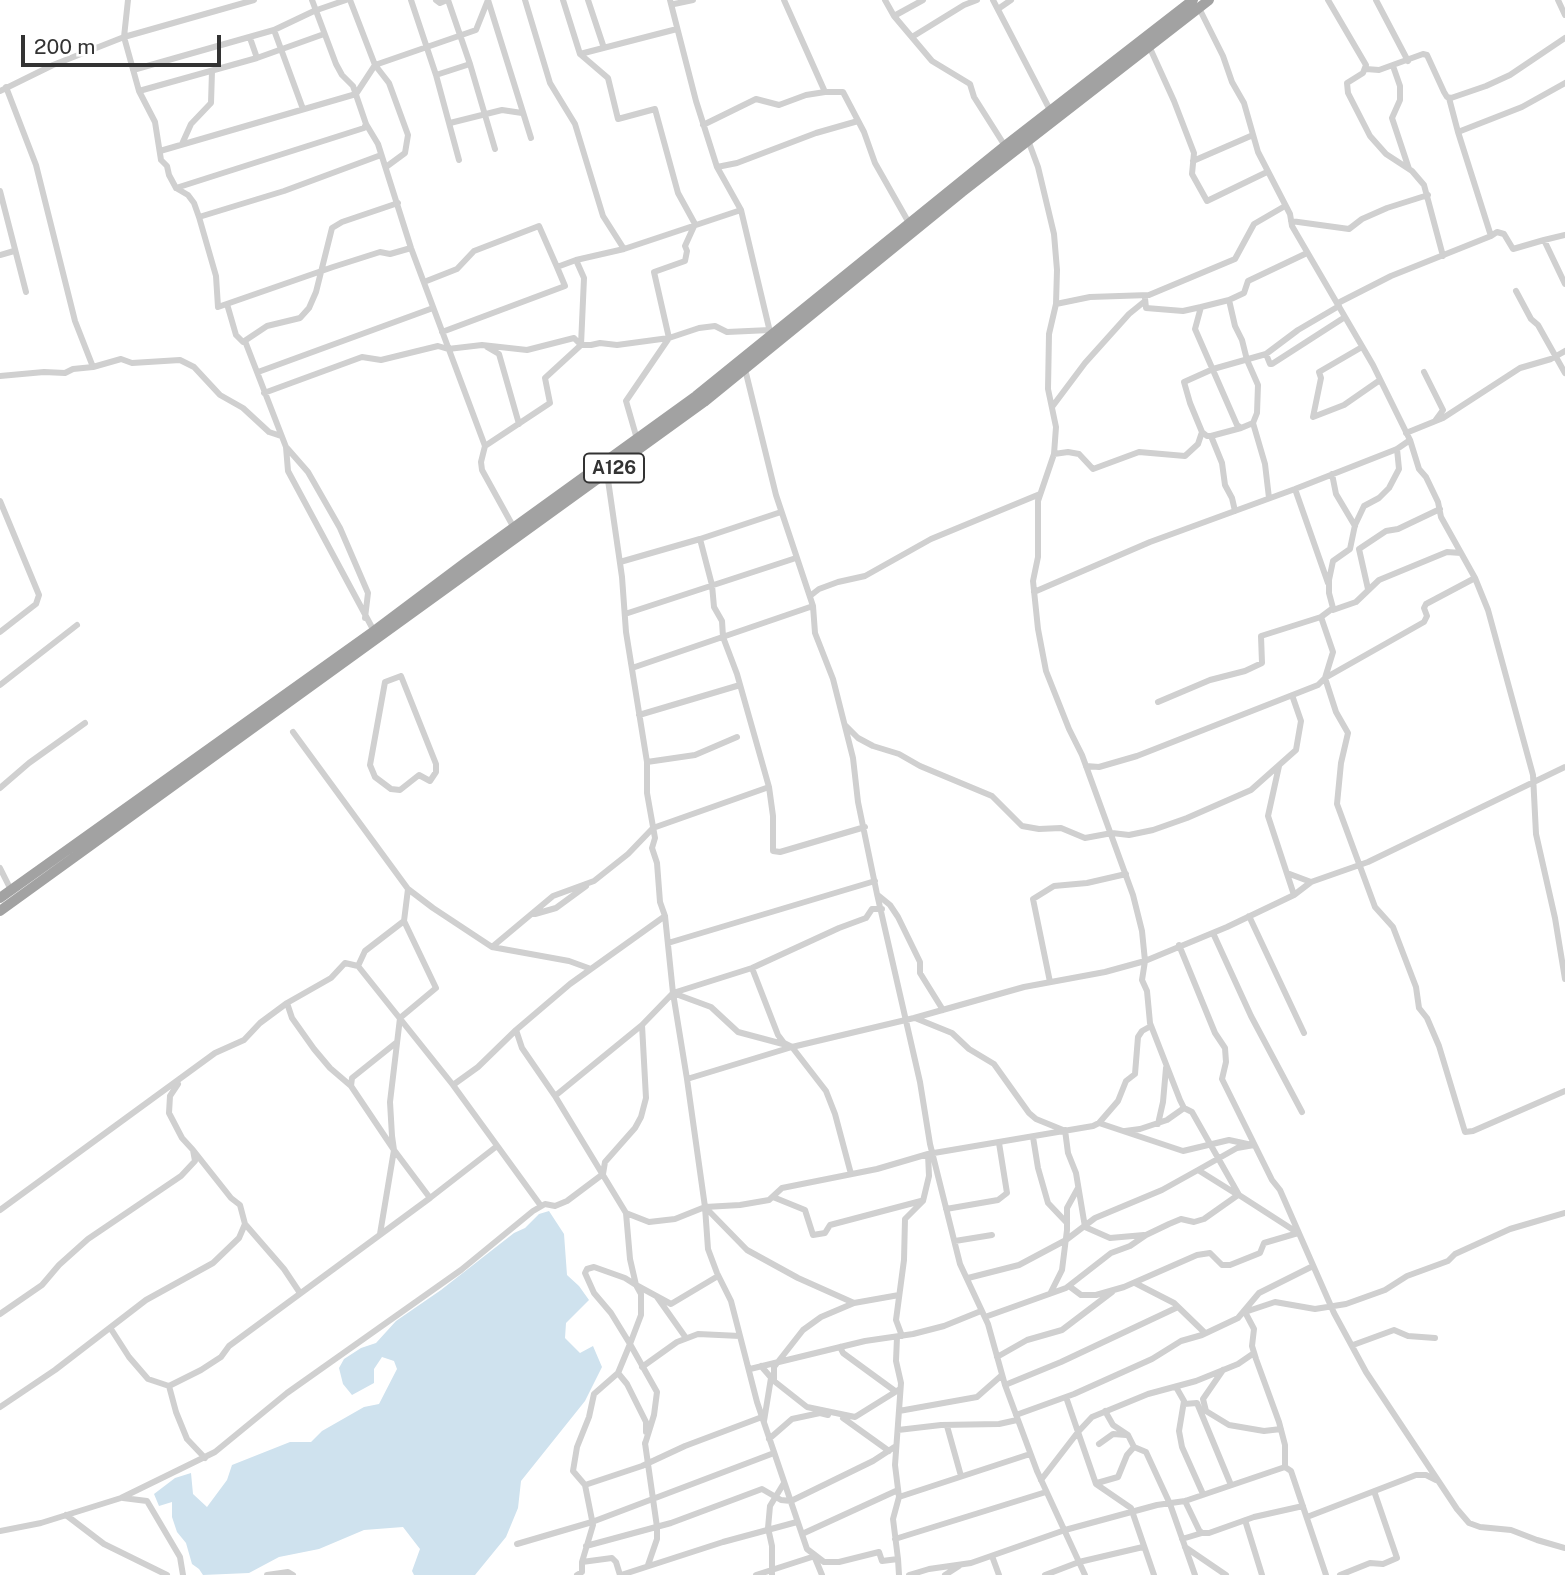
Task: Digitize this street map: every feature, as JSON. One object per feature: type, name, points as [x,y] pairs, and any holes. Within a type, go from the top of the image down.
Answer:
[{"type":"highway","name":"A126","points":[[0,911],[376,634],[514,528],[707,388],[770,332],[1050,110],[1196,4],[1209,0]]},
{"type":"highway","name":"A126","points":[[0,898],[607,473],[746,369],[1028,140],[1149,46],[1196,4]]},
{"type":"street","points":[[128,0],[124,37],[139,91],[155,122],[161,160],[167,166],[176,188],[188,195],[199,217],[216,276],[218,307],[380,252],[390,254],[411,248]]},
{"type":"street","points":[[93,367],[75,321],[36,165],[2,89],[124,37],[254,0]]},
{"type":"street","points":[[312,0],[336,64],[342,75],[351,83],[386,167],[411,248],[485,446],[481,461],[482,470],[514,528]]},
{"type":"street","points":[[133,70],[250,38],[348,0],[375,65],[389,83],[408,135],[405,153],[386,167]]},
{"type":"street","points":[[411,0],[436,75],[459,160]]},
{"type":"street","points":[[436,0],[438,3],[448,0],[495,149]]},
{"type":"street","points":[[160,151],[356,94],[375,65],[478,28],[488,0]]},
{"type":"street","points":[[488,0],[531,138]]},
{"type":"street","points":[[525,0],[550,83],[575,124],[603,216],[624,249]]},
{"type":"street","points":[[563,0],[580,54],[608,78],[618,119],[655,109],[678,193],[695,224]]},
{"type":"street","points":[[588,0],[604,48]]},
{"type":"street","points":[[485,446],[550,403],[545,378],[581,345],[617,345],[669,338],[699,328],[715,326],[727,332],[770,332],[741,210],[717,167],[677,29],[672,2],[693,0]]},
{"type":"street","points":[[784,0],[825,92]]},
{"type":"street","points":[[885,0],[894,16],[932,61],[970,84],[974,97],[1005,146]]},
{"type":"street","points":[[894,16],[923,0]]},
{"type":"street","points":[[912,37],[977,0]]},
{"type":"street","points":[[993,0],[1050,110]]},
{"type":"street","points":[[998,9],[1011,0]]},
{"type":"street","points":[[1328,0],[1366,69]]},
{"type":"street","points":[[1376,0],[1408,61]]},
{"type":"street","points":[[1558,0],[1565,15]]},
{"type":"street","points":[[1196,4],[1244,103],[1267,172],[1307,253],[1380,380],[1410,440],[1419,469],[1426,477],[1441,517],[1475,578],[1492,621],[1534,782],[1536,834],[1555,918],[1565,979]]},
{"type":"street","points":[[580,54],[677,29]]},
{"type":"street","points":[[274,30],[303,109]]},
{"type":"street","points":[[139,91],[257,58],[324,34]]},
{"type":"street","points":[[250,38],[257,58]]},
{"type":"street","points":[[1449,98],[1471,92],[1510,75],[1565,38]]},
{"type":"street","points":[[1149,46],[1194,153],[1192,174],[1207,201],[1267,172]]},
{"type":"street","points":[[1443,256],[1424,185],[1409,169],[1386,154],[1370,136],[1348,93],[1346,83],[1366,69],[1379,70],[1423,54],[1427,55],[1449,98],[1491,236]]},
{"type":"street","points":[[436,75],[470,64]]},
{"type":"street","points":[[1393,66],[1400,86],[1400,100],[1392,118],[1409,169]]},
{"type":"street","points":[[182,144],[191,124],[211,103],[212,71]]},
{"type":"street","points":[[1458,132],[1522,107],[1565,83]]},
{"type":"street","points":[[703,125],[756,99],[779,105],[806,95],[843,92],[875,163],[909,223]]},
{"type":"street","points":[[450,123],[502,110],[522,113]]},
{"type":"street","points":[[717,167],[737,163],[816,133],[858,121]]},
{"type":"street","points":[[176,188],[364,128],[366,124]]},
{"type":"street","points":[[1193,161],[1253,135]]},
{"type":"street","points":[[1028,140],[1038,167],[1054,234],[1058,270],[1056,304],[1049,334],[1048,389],[1056,427],[1054,454],[1038,501],[1038,557],[1033,581],[1046,671],[1086,765],[1126,874],[1142,931],[1145,961],[1142,980],[1147,991],[1151,1026],[1184,1108],[1192,1112],[1238,1195],[1297,1233]]},
{"type":"street","points":[[199,217],[284,191],[381,155]]},
{"type":"street","points":[[0,191],[26,292]]},
{"type":"street","points":[[1291,220],[1349,229],[1362,219],[1387,208],[1428,195]]},
{"type":"street","points":[[227,303],[236,335],[241,342],[267,326],[304,315],[316,292],[332,228],[398,203]]},
{"type":"street","points":[[1052,408],[1085,363],[1145,299],[1235,259],[1254,224],[1285,206]]},
{"type":"street","points":[[557,267],[624,249],[741,210]]},
{"type":"street","points":[[637,439],[626,401],[669,338],[654,272],[685,261],[685,246],[695,224]]},
{"type":"street","points":[[424,282],[457,269],[474,251],[539,226],[565,286],[442,332]]},
{"type":"street","points":[[1253,423],[1207,436],[1202,432],[1189,403],[1184,382],[1213,369],[1266,354],[1298,330],[1391,276],[1497,232],[1504,234],[1513,249],[1565,235]]},
{"type":"street","points":[[1545,240],[1565,284]]},
{"type":"street","points":[[0,255],[14,251]]},
{"type":"street","points":[[1145,299],[1146,308],[1183,311],[1229,300],[1244,293],[1248,281],[1307,253]]},
{"type":"street","points":[[576,261],[584,278],[581,345]]},
{"type":"street","points":[[1516,291],[1565,373]]},
{"type":"street","points":[[1056,304],[1090,297],[1145,299]]},
{"type":"street","points":[[1229,300],[1235,326],[1258,385],[1257,413],[1253,423],[1265,464],[1269,498]]},
{"type":"street","points":[[1201,307],[1195,329],[1237,425],[1241,428]]},
{"type":"street","points":[[258,372],[433,308]]},
{"type":"street","points":[[1266,354],[1272,364],[1345,317]]},
{"type":"street","points":[[264,393],[362,358],[381,360],[438,346],[448,349],[482,345],[527,350],[574,338],[581,345]]},
{"type":"street","points":[[245,341],[286,447],[307,472],[340,528],[368,593],[365,618]]},
{"type":"street","points":[[482,345],[499,354],[519,424]]},
{"type":"street","points":[[1362,347],[1320,372],[1313,416],[1344,405],[1380,380]]},
{"type":"street","points":[[1406,433],[1433,422],[1520,368],[1565,351]]},
{"type":"street","points":[[0,376],[65,373],[121,359],[132,363],[180,360],[194,367],[220,396],[243,408],[269,432],[281,436]]},
{"type":"street","points":[[746,369],[781,512],[813,606],[815,633],[833,679],[853,758],[858,802],[877,894],[920,1082],[930,1154],[960,1264],[983,1314],[1030,1454],[1084,1575]]},
{"type":"street","points":[[1424,372],[1443,410],[1433,422]]},
{"type":"street","points":[[1054,454],[1079,454],[1093,469],[1139,452],[1185,456],[1198,443],[1202,432]]},
{"type":"street","points":[[1212,436],[1235,511]]},
{"type":"street","points":[[1034,592],[1150,542],[1397,449],[1410,440]]},
{"type":"street","points":[[286,447],[288,471],[292,481],[300,491],[365,618],[376,634]]},
{"type":"street","points":[[1330,587],[1333,561],[1350,548],[1364,506],[1379,498],[1389,488],[1399,469],[1397,449]]},
{"type":"street","points":[[607,473],[647,762],[647,793],[655,838],[652,848],[657,863],[660,902],[665,916],[673,993],[705,1207],[708,1250],[731,1301],[763,1421],[807,1549],[824,1562],[839,1562],[879,1552],[882,1562],[898,1559]]},
{"type":"street","points":[[1332,474],[1336,494],[1355,527]]},
{"type":"street","points":[[1295,489],[1330,587],[1333,610]]},
{"type":"street","points":[[810,596],[838,582],[865,576],[931,539],[1040,494]]},
{"type":"street","points":[[0,501],[39,595],[36,604],[0,632]]},
{"type":"street","points":[[1368,589],[1359,549],[1387,531],[1398,529],[1440,509]]},
{"type":"street","points":[[620,562],[781,512]]},
{"type":"street","points":[[700,539],[712,586],[714,607],[722,621],[723,637],[740,685],[769,787],[775,853],[865,827]]},
{"type":"street","points":[[1158,702],[1210,680],[1245,671],[1262,663],[1261,636],[1321,617],[1356,602],[1379,580],[1447,552],[1462,554]]},
{"type":"street","points":[[625,614],[796,558]]},
{"type":"street","points":[[1086,765],[1099,767],[1137,756],[1318,685],[1325,678],[1424,622],[1427,617],[1424,608],[1426,604],[1475,578]]},
{"type":"street","points":[[632,668],[813,606]]},
{"type":"street","points":[[1321,617],[1333,652],[1325,678],[1336,712],[1348,733],[1336,801],[1375,907],[1393,927],[1416,987],[1419,1008],[1427,1017],[1440,1046],[1465,1132],[1473,1131],[1565,1091]]},
{"type":"street","points":[[0,685],[77,625]]},
{"type":"street","points":[[401,676],[436,764],[436,772],[430,781],[419,775],[400,790],[391,789],[375,777],[370,765],[385,682],[401,676]]},
{"type":"street","points":[[639,715],[740,685]]},
{"type":"street","points":[[845,726],[858,738],[873,746],[899,754],[919,766],[992,796],[1022,826],[1039,829],[1061,828],[1085,838],[1112,833],[1129,835],[1153,830],[1228,801],[1251,790],[1279,766],[1296,750],[1299,741],[1301,721],[1292,695]]},
{"type":"street","points":[[0,788],[29,763],[85,723]]},
{"type":"street","points":[[293,732],[408,889],[492,947],[569,961],[591,969]]},
{"type":"street","points":[[647,762],[695,755],[737,737]]},
{"type":"street","points":[[1279,766],[1268,816],[1294,895]]},
{"type":"street","points":[[1091,780],[1099,767]]},
{"type":"street","points":[[687,1079],[792,1047],[914,1018],[974,1000],[1145,961],[1294,895],[1311,882],[1360,865],[1488,806],[1565,767]]},
{"type":"street","points":[[531,916],[556,908],[594,881],[628,855],[653,828],[769,787]]},
{"type":"street","points":[[1117,847],[1129,835]]},
{"type":"street","points":[[0,868],[11,890]]},
{"type":"street","points":[[1287,873],[1311,882]]},
{"type":"street","points":[[1050,982],[1033,899],[1054,886],[1087,883],[1126,874]]},
{"type":"street","points":[[492,947],[553,896],[594,881]]},
{"type":"street","points":[[668,943],[875,881]]},
{"type":"street","points":[[380,1234],[394,1150],[390,1102],[400,1018],[436,988],[404,921],[408,889]]},
{"type":"street","points":[[877,894],[894,911],[920,962],[920,973],[943,1010]]},
{"type":"street","points":[[555,1096],[642,1025],[673,993],[752,968],[866,918],[872,909],[882,909]]},
{"type":"street","points":[[453,1085],[478,1067],[516,1030],[591,969],[665,916]]},
{"type":"street","points":[[1249,916],[1304,1033]]},
{"type":"street","points":[[358,966],[365,951],[404,921]]},
{"type":"street","points":[[1213,933],[1302,1112]]},
{"type":"street","points":[[1179,945],[1215,1032],[1226,1048],[1222,1079],[1280,1191],[1331,1305],[1366,1372],[1457,1509],[1474,1526],[1511,1530],[1537,1541],[1565,1548]]},
{"type":"street","points":[[0,1210],[215,1053],[244,1040],[260,1023],[287,1003],[331,978],[345,963],[358,966],[400,1018],[453,1085],[541,1206]]},
{"type":"street","points":[[752,968],[778,1035],[784,1043],[792,1047],[826,1091],[851,1174]]},
{"type":"street","points":[[673,993],[711,1007],[738,1032],[792,1047]]},
{"type":"street","points":[[287,1003],[292,1018],[314,1049],[330,1068],[351,1086],[430,1198]]},
{"type":"street","points":[[914,1018],[952,1033],[969,1049],[995,1064],[1022,1104],[1036,1119],[1065,1130]]},
{"type":"street","points":[[0,1531],[41,1523],[121,1497],[205,1458],[248,1427],[287,1393],[461,1270],[541,1206],[555,1206],[567,1202],[603,1174],[605,1162],[635,1128],[646,1098],[642,1025]]},
{"type":"street","points":[[626,1213],[649,1222],[675,1219],[705,1207],[740,1205],[773,1197],[782,1188],[930,1154],[1093,1126],[1099,1123],[1118,1101],[1126,1081],[1135,1074],[1138,1037],[1151,1026]]},
{"type":"street","points":[[516,1030],[522,1048],[555,1096],[626,1213],[630,1259],[641,1294],[641,1315],[618,1373],[594,1394],[589,1417],[577,1447],[573,1471],[585,1485],[592,1522],[582,1572],[577,1575]]},
{"type":"street","points":[[351,1086],[352,1078],[397,1042]]},
{"type":"street","points":[[1157,1124],[1163,1102],[1166,1066]]},
{"type":"street","points":[[183,1077],[170,1096],[169,1112],[182,1138],[231,1198],[240,1205],[245,1224],[284,1269],[300,1293]]},
{"type":"street","points":[[1124,1131],[1157,1124],[1184,1108]]},
{"type":"street","points":[[1099,1123],[1184,1151],[1229,1140],[1254,1145]]},
{"type":"street","points":[[1065,1130],[1085,1227]]},
{"type":"street","points":[[1033,1137],[1048,1203],[1067,1223]]},
{"type":"street","points":[[946,1209],[998,1200],[1007,1193],[999,1143]]},
{"type":"street","points":[[968,1279],[1019,1265],[1066,1240],[1095,1218],[1162,1190],[1237,1148],[1254,1145]]},
{"type":"street","points":[[111,1329],[129,1357],[148,1379],[169,1386],[221,1357],[229,1346],[497,1146]]},
{"type":"street","points":[[0,1314],[42,1285],[59,1265],[88,1239],[181,1175],[195,1161],[193,1150]]},
{"type":"street","points":[[899,1575],[892,1519],[899,1494],[893,1448],[899,1411],[896,1361],[900,1336],[896,1320],[905,1219],[923,1201],[929,1177],[930,1154]]},
{"type":"street","points":[[750,1369],[944,1326],[1069,1286],[1111,1253],[1181,1219],[1194,1222],[1204,1219],[1238,1195],[1198,1170]]},
{"type":"street","points":[[1051,1292],[1062,1270],[1067,1208],[1078,1188]]},
{"type":"street","points":[[773,1197],[805,1210],[813,1235],[825,1233],[831,1225],[923,1201]]},
{"type":"street","points":[[705,1207],[747,1250],[798,1278],[854,1303]]},
{"type":"street","points":[[1245,1312],[1275,1302],[1315,1309],[1346,1304],[1385,1290],[1407,1276],[1448,1261],[1455,1254],[1510,1229],[1565,1213]]},
{"type":"street","points":[[0,1407],[111,1329],[146,1300],[214,1263],[239,1238],[245,1224]]},
{"type":"street","points":[[1085,1227],[1110,1238],[1146,1235]]},
{"type":"street","points":[[1069,1286],[1081,1295],[1096,1295],[1135,1283],[1197,1255],[1210,1253],[1222,1265],[1230,1265],[1260,1253],[1264,1243],[1297,1233]]},
{"type":"street","points":[[955,1241],[992,1235]]},
{"type":"street","points":[[898,1430],[999,1424],[1017,1417],[1152,1359],[1181,1341],[1238,1318],[1259,1293],[1313,1266]]},
{"type":"street","points":[[645,1444],[654,1415],[657,1392],[611,1313],[594,1293],[585,1273],[587,1269],[594,1267],[625,1278],[671,1304],[718,1276]]},
{"type":"street","points":[[1135,1283],[1178,1307],[1205,1333]]},
{"type":"street","points":[[997,1357],[1027,1340],[1062,1330],[1115,1290]]},
{"type":"street","points":[[763,1421],[774,1367],[803,1331],[821,1317],[854,1303],[899,1295]]},
{"type":"street","points":[[656,1296],[686,1338]]},
{"type":"street","points":[[1005,1385],[1178,1307]]},
{"type":"street","points":[[1245,1312],[1254,1329],[1252,1346],[1281,1429],[1285,1467]]},
{"type":"street","points":[[1353,1345],[1394,1330],[1408,1336],[1435,1338]]},
{"type":"street","points":[[642,1367],[656,1355],[698,1334],[740,1336]]},
{"type":"street","points":[[840,1347],[843,1353],[898,1390]]},
{"type":"street","points":[[1041,1480],[1092,1417],[1148,1394],[1223,1370],[1254,1353]]},
{"type":"street","points":[[761,1366],[772,1380],[807,1407],[855,1417],[898,1390]]},
{"type":"street","points":[[1184,1404],[1200,1401],[1223,1370]]},
{"type":"street","points":[[618,1373],[627,1384],[646,1422],[645,1444],[657,1527],[657,1539],[648,1565]]},
{"type":"street","points":[[899,1411],[977,1397],[1002,1375]]},
{"type":"street","points":[[169,1386],[187,1439],[205,1458]]},
{"type":"street","points":[[1176,1387],[1184,1401],[1179,1431],[1182,1447],[1203,1494]]},
{"type":"street","points":[[1066,1397],[1096,1484],[1128,1505],[1154,1575]]},
{"type":"street","points":[[1200,1401],[1206,1411],[1229,1425],[1264,1431],[1281,1429]]},
{"type":"street","points":[[1200,1401],[1231,1485]]},
{"type":"street","points":[[1105,1411],[1113,1425],[1128,1435],[1134,1447],[1146,1452],[1170,1504],[1195,1575]]},
{"type":"street","points":[[769,1439],[792,1419],[820,1413],[843,1418],[893,1448]]},
{"type":"street","points":[[585,1485],[685,1446],[763,1421]]},
{"type":"street","points":[[947,1426],[961,1476]]},
{"type":"street","points":[[1099,1444],[1113,1434],[1128,1435]]},
{"type":"street","points":[[1096,1484],[1118,1477],[1127,1455],[1134,1447]]},
{"type":"street","points":[[586,1546],[657,1527],[762,1489],[790,1502],[893,1448]]},
{"type":"street","points":[[517,1544],[592,1522],[774,1453]]},
{"type":"street","points":[[802,1534],[899,1494],[1030,1454]]},
{"type":"street","points":[[909,1575],[992,1556],[1065,1530],[1185,1501],[1285,1467]]},
{"type":"street","points":[[1285,1467],[1291,1471],[1326,1575]]},
{"type":"street","points":[[1307,1517],[1324,1513],[1374,1490],[1416,1475],[1426,1475],[1440,1482]]},
{"type":"street","points":[[771,1573],[772,1546],[768,1528],[770,1506],[784,1483]]},
{"type":"street","points":[[1340,1575],[1370,1563],[1383,1564],[1397,1558],[1374,1490]]},
{"type":"street","points":[[895,1539],[1046,1492]]},
{"type":"street","points":[[121,1497],[147,1502],[180,1557],[183,1575]]},
{"type":"street","points":[[1185,1501],[1202,1533]]},
{"type":"street","points":[[1182,1539],[1303,1506]]},
{"type":"street","points":[[66,1515],[104,1544],[167,1575]]},
{"type":"street","points":[[1245,1520],[1259,1574]]},
{"type":"street","points":[[582,1562],[612,1558],[620,1575],[768,1528],[797,1522]]},
{"type":"street","points":[[1045,1575],[1079,1562],[1143,1547]]},
{"type":"street","points":[[1185,1547],[1226,1575]]},
{"type":"street","points":[[757,1575],[771,1573],[815,1556]]},
{"type":"street","points":[[815,1556],[822,1575]]},
{"type":"street","points":[[992,1556],[999,1575]]},
{"type":"street","points":[[945,1575],[961,1564]]},
{"type":"street","points":[[1215,1567],[1217,1575]]},
{"type":"street","points":[[267,1575],[288,1572],[293,1575]]},
{"type":"water","points":[[549,1211],[564,1234],[567,1275],[589,1300],[566,1323],[565,1338],[580,1353],[593,1346],[602,1367],[585,1401],[521,1481],[518,1508],[506,1537],[475,1575],[414,1575],[412,1571],[420,1549],[403,1527],[364,1530],[319,1549],[279,1557],[249,1573],[203,1575],[192,1564],[186,1543],[177,1532],[172,1517],[172,1502],[159,1506],[154,1494],[175,1478],[191,1473],[193,1494],[207,1507],[227,1480],[232,1465],[290,1442],[311,1442],[322,1431],[364,1407],[379,1404],[397,1369],[394,1361],[382,1357],[374,1369],[374,1383],[352,1395],[343,1384],[339,1368],[344,1359],[361,1348],[376,1343],[396,1321],[514,1233],[525,1228],[539,1214]]}]
